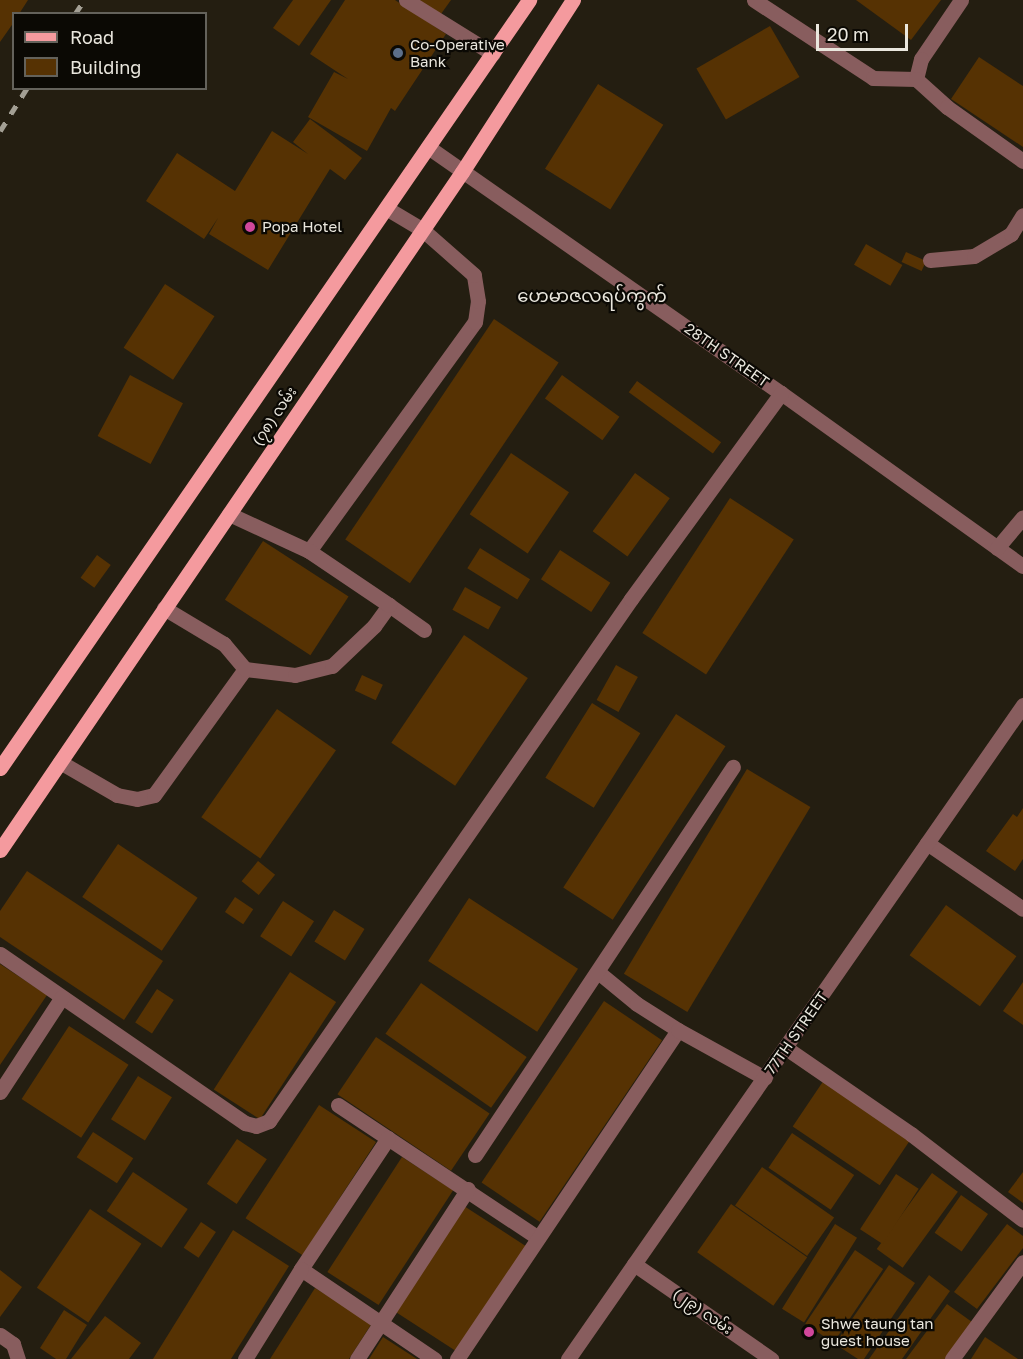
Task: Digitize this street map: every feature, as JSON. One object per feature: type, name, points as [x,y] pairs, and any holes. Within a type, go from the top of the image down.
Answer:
[{"type":"main road","name":"(၇၈) လမ်း","points":[[0,768],[529,0]]},
{"type":"main road","name":"(၇၈) လမ်း","points":[[0,850],[423,230],[573,0]]},
{"type":"street","points":[[406,0],[493,54]]},
{"type":"street","points":[[754,0],[873,78],[916,78],[947,107],[1023,161]]},
{"type":"street","points":[[916,78],[921,59],[961,0]]},
{"type":"street","name":"28TH STREET","points":[[428,147],[781,393],[1023,566]]},
{"type":"street","points":[[309,551],[475,322],[478,301],[474,275],[423,230],[386,208]]},
{"type":"street","points":[[930,260],[974,256],[1011,234],[1023,215]]},
{"type":"street","points":[[0,954],[244,1123],[256,1126],[269,1121],[631,599],[781,393]]},
{"type":"street","points":[[229,514],[309,551],[424,630]]},
{"type":"street","points":[[997,548],[1023,517]]},
{"type":"street","points":[[165,608],[224,644],[245,669],[295,675],[332,666],[374,626],[389,605]]},
{"type":"street","points":[[60,762],[117,795],[137,799],[154,795],[245,669]]},
{"type":"street","name":"77TH STREET","points":[[568,1359],[1023,705]]},
{"type":"street","points":[[475,1155],[733,767]]},
{"type":"street","points":[[927,843],[1023,909]]},
{"type":"street","points":[[598,972],[637,1004],[678,1030],[765,1078]]},
{"type":"street","points":[[0,1092],[62,997]]},
{"type":"street","points":[[457,1359],[678,1030]]},
{"type":"street","points":[[786,1048],[911,1134],[1023,1220]]},
{"type":"street","points":[[338,1105],[468,1189],[538,1238]]},
{"type":"street","points":[[245,1359],[301,1269],[388,1138]]},
{"type":"street","points":[[357,1359],[468,1189]]},
{"type":"street","points":[[952,1359],[1023,1262]]},
{"type":"street","name":"(၂၉) လမ်း","points":[[634,1264],[771,1359]]},
{"type":"street","points":[[301,1269],[434,1359]]},
{"type":"street","points":[[0,1335],[13,1344],[18,1359]]},
{"type":"building","points":[[0,0],[28,0],[20,12],[12,12],[12,25],[0,42]]},
{"type":"building","points":[[293,0],[331,0],[299,46],[273,28]]},
{"type":"building","points":[[345,0],[395,0],[446,34],[395,111],[391,108],[367,151],[308,117],[334,72],[348,79],[310,54]]},
{"type":"building","points":[[419,0],[451,0],[441,14]]},
{"type":"building","points":[[856,0],[941,0],[911,40]]},
{"type":"building","points":[[770,26],[800,77],[726,120],[696,68]]},
{"type":"building","points":[[979,57],[1023,86],[1023,147],[951,99]]},
{"type":"building","points":[[598,84],[663,125],[610,210],[545,169]]},
{"type":"building","points":[[310,119],[362,158],[345,180],[330,169],[268,270],[209,234],[218,218],[204,239],[146,201],[177,153],[235,191],[272,131],[308,154],[293,142]]},
{"type":"building","points":[[866,244],[902,265],[890,286],[854,265]]},
{"type":"building","points":[[906,252],[926,261],[922,271],[902,262]]},
{"type":"building","points":[[165,284],[214,316],[173,380],[124,348]]},
{"type":"building","points":[[494,319],[559,363],[410,583],[345,540]]},
{"type":"building","points":[[130,375],[183,403],[151,464],[98,436]]},
{"type":"building","points":[[562,375],[619,417],[602,440],[545,398]]},
{"type":"building","points":[[637,381],[721,442],[713,453],[629,392]]},
{"type":"building","points":[[511,453],[569,492],[528,553],[470,514]]},
{"type":"building","points":[[635,473],[670,498],[627,557],[593,531]]},
{"type":"building","points":[[730,498],[794,539],[706,674],[642,633]]},
{"type":"building","points":[[263,541],[349,597],[310,655],[225,600]]},
{"type":"building","points":[[480,548],[530,579],[517,600],[467,568]]},
{"type":"building","points":[[560,550],[610,583],[591,612],[541,579]]},
{"type":"building","points":[[97,555],[111,565],[94,588],[81,578]]},
{"type":"building","points":[[465,587],[501,607],[488,630],[452,610]]},
{"type":"building","points":[[464,635],[528,678],[455,786],[391,743]]},
{"type":"building","points":[[616,665],[638,677],[618,712],[597,700]]},
{"type":"building","points":[[362,675],[383,685],[376,700],[355,690]]},
{"type":"building","points":[[592,703],[640,733],[594,808],[545,778]]},
{"type":"building","points":[[277,709],[336,750],[260,858],[201,817]]},
{"type":"building","points":[[676,714],[725,746],[613,920],[563,888]]},
{"type":"building","points":[[747,769],[810,807],[687,1012],[624,974]]},
{"type":"building","points":[[1023,808],[1023,859],[1015,871],[986,851],[1013,814],[1017,817]]},
{"type":"building","points":[[118,844],[198,898],[162,951],[82,897]]},
{"type":"building","points":[[258,861],[275,875],[259,895],[242,881]]},
{"type":"building","points":[[27,871],[163,961],[124,1020],[0,937],[0,911]]},
{"type":"building","points":[[235,897],[253,909],[243,924],[225,912]]},
{"type":"building","points":[[469,898],[578,969],[537,1032],[428,961]]},
{"type":"building","points":[[283,901],[314,921],[291,956],[260,936]]},
{"type":"building","points":[[946,905],[1016,956],[980,1006],[910,955]]},
{"type":"building","points":[[334,910],[365,929],[345,960],[314,941]]},
{"type":"building","points":[[0,964],[47,995],[0,1065]]},
{"type":"building","points":[[290,972],[336,1002],[260,1119],[214,1089]]},
{"type":"building","points":[[1023,982],[1023,1025],[1003,1011]]},
{"type":"building","points":[[421,983],[527,1057],[491,1108],[385,1034]]},
{"type":"building","points":[[157,989],[174,1000],[152,1033],[135,1023]]},
{"type":"building","points":[[604,1001],[662,1040],[540,1222],[482,1183]]},
{"type":"building","points":[[69,1026],[129,1065],[81,1138],[22,1099]]},
{"type":"building","points":[[376,1037],[490,1114],[451,1171],[337,1094]]},
{"type":"building","points":[[138,1076],[172,1097],[145,1140],[111,1119]]},
{"type":"building","points":[[824,1080],[911,1139],[880,1185],[793,1126]]},
{"type":"building","points":[[319,1105],[376,1142],[303,1255],[245,1218]]},
{"type":"building","points":[[93,1132],[133,1158],[117,1183],[77,1157]]},
{"type":"building","points":[[792,1133],[854,1175],[831,1210],[769,1168]]},
{"type":"building","points":[[237,1139],[267,1159],[237,1204],[207,1184]]},
{"type":"building","points":[[402,1157],[453,1190],[379,1305],[327,1272]]},
{"type":"building","points":[[762,1167],[834,1217],[807,1256],[735,1206]]},
{"type":"building","points":[[133,1172],[188,1209],[161,1248],[107,1211]]},
{"type":"building","points":[[1023,1172],[1023,1203],[1008,1192]]},
{"type":"building","points":[[932,1173],[958,1192],[903,1268],[877,1249]]},
{"type":"building","points":[[896,1174],[919,1189],[883,1244],[860,1229]]},
{"type":"building","points":[[961,1195],[988,1214],[962,1252],[935,1233]]},
{"type":"building","points":[[731,1204],[807,1257],[773,1306],[697,1252]]},
{"type":"building","points":[[464,1206],[526,1246],[457,1352],[395,1312]]},
{"type":"building","points":[[90,1209],[141,1244],[88,1322],[37,1288]]},
{"type":"building","points":[[201,1222],[216,1232],[199,1258],[184,1248]]},
{"type":"building","points":[[835,1224],[857,1238],[804,1323],[782,1309]]},
{"type":"building","points":[[1007,1224],[1023,1236],[1023,1248],[977,1309],[954,1292]]},
{"type":"building","points":[[233,1230],[289,1266],[231,1359],[153,1359]]},
{"type":"building","points":[[855,1250],[883,1269],[833,1343],[805,1324]]},
{"type":"building","points":[[889,1265],[915,1283],[864,1359],[858,1359],[835,1344]]},
{"type":"building","points":[[0,1270],[22,1287],[0,1317]]},
{"type":"building","points":[[929,1275],[950,1291],[902,1359],[869,1359]]},
{"type":"building","points":[[315,1288],[372,1323],[349,1359],[270,1359]]},
{"type":"building","points":[[947,1304],[972,1322],[945,1359],[906,1359]]},
{"type":"building","points":[[64,1310],[87,1325],[66,1359],[56,1359],[40,1348]]},
{"type":"building","points":[[105,1316],[141,1343],[129,1359],[71,1359]]},
{"type":"building","points":[[383,1337],[417,1359],[369,1359]]},
{"type":"building","points":[[985,1337],[1018,1359],[971,1359]]},
{"type":"railway","points":[[76,12],[84,0]]},
{"type":"railway","points":[[0,131],[26,90]]},
{"type":"place","name":"Co-Operative Bank","points":[[398,53]]},
{"type":"place","name":"Popa Hotel","points":[[250,227]]},
{"type":"place","name":"Shwe taung tan guest house","points":[[809,1332]]},
{"type":"district","name":"ဟေမာဇလရပ်ကွက်","points":[[592,295]]}]
